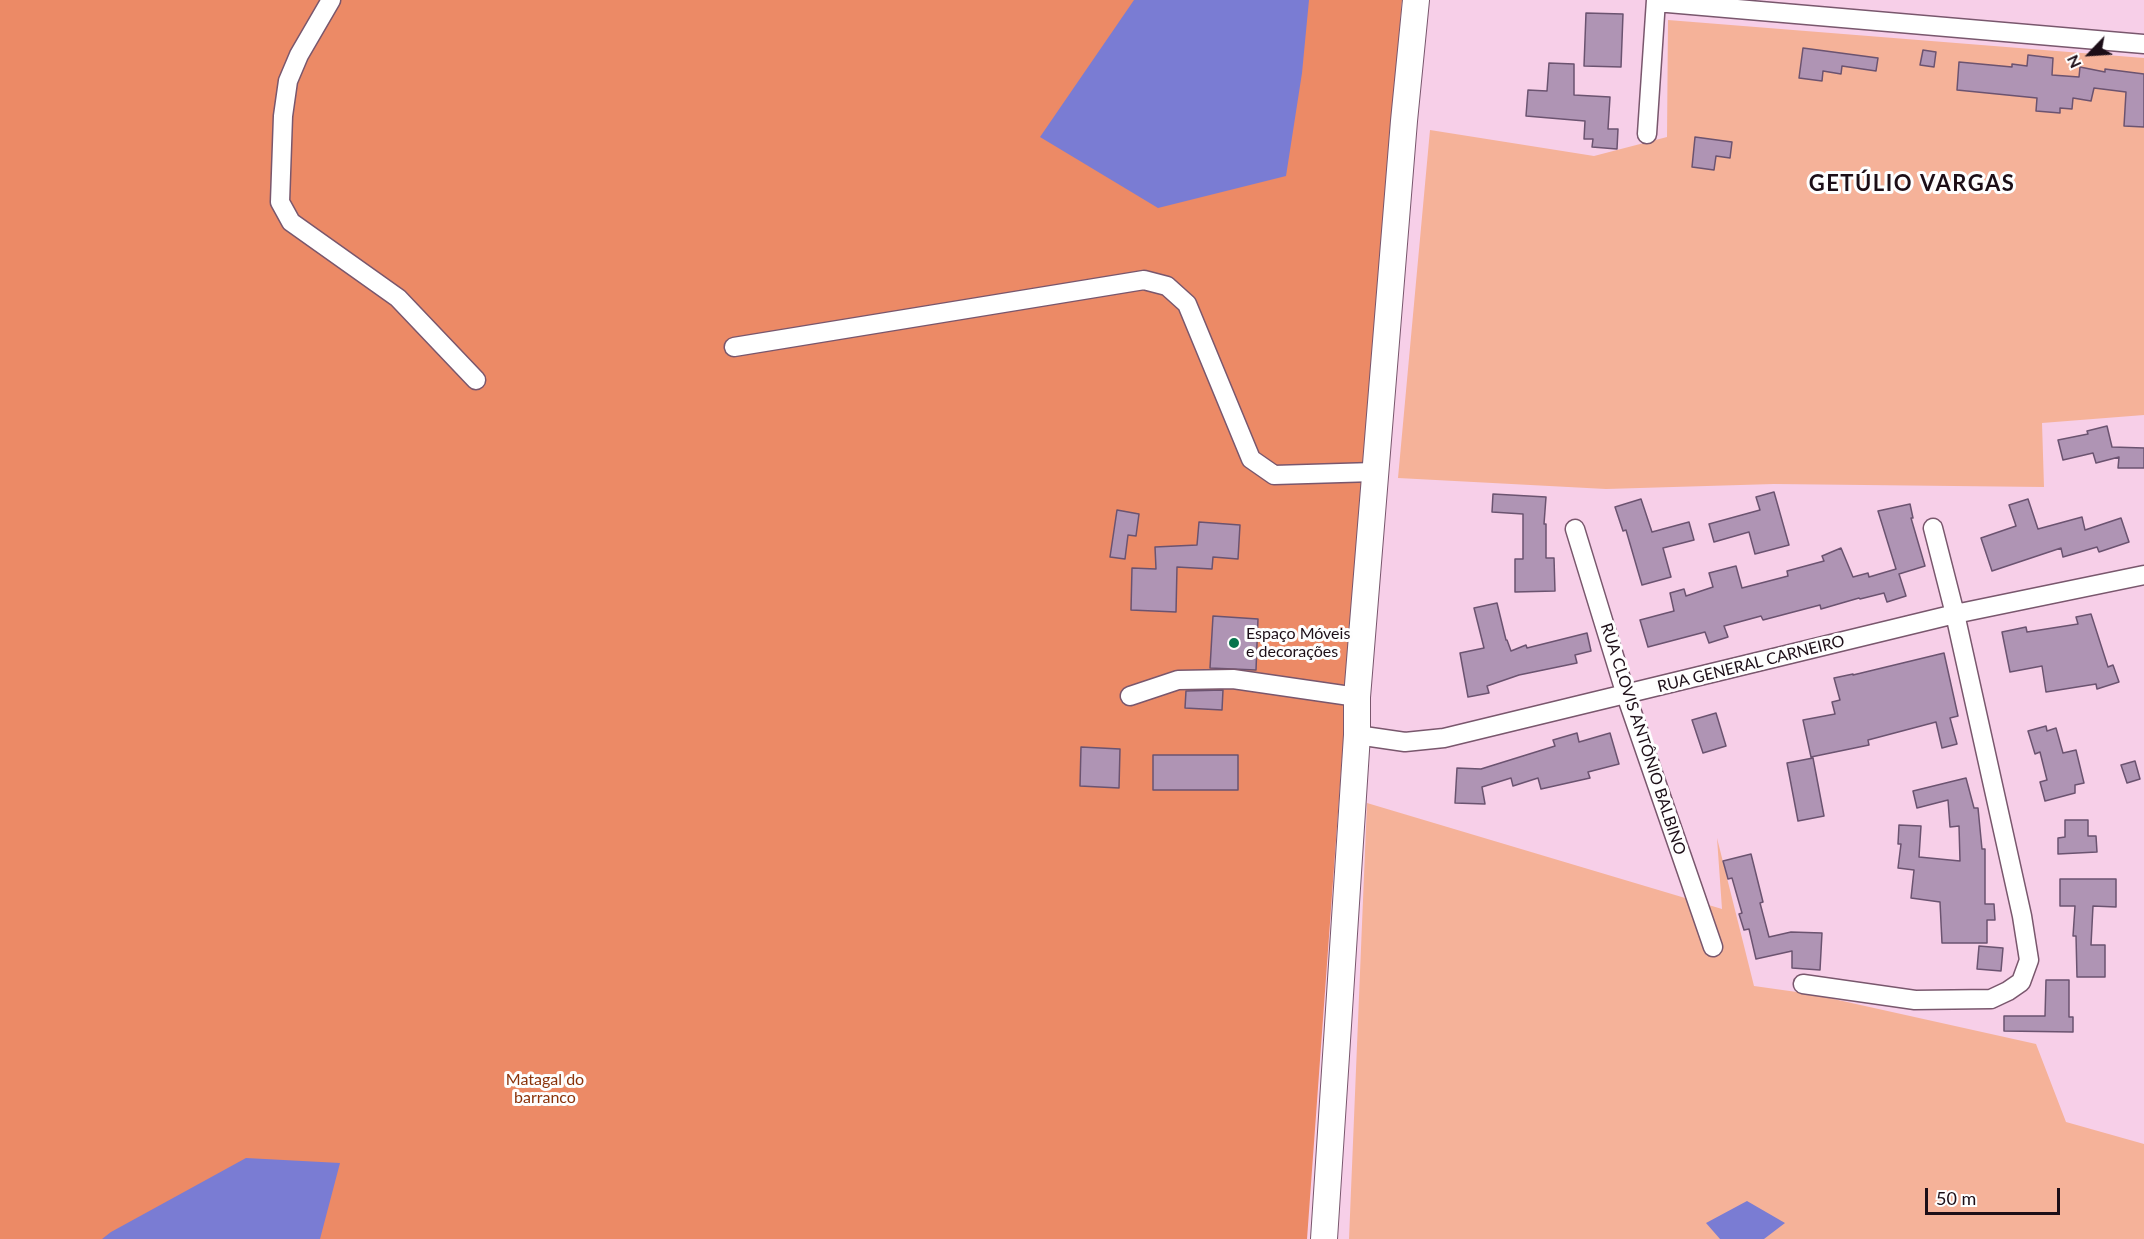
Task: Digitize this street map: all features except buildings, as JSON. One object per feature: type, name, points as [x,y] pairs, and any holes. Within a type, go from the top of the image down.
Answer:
[{"type":"highway","points":[[1324,1239],[1357,735],[1357,697],[1374,472],[1416,0]]},
{"type":"street","points":[[331,0],[299,55],[288,81],[283,116],[280,202],[291,222],[398,298],[476,380]]},
{"type":"street","points":[[1647,134],[1656,1],[2144,44]]},
{"type":"street","points":[[734,347],[1144,280],[1167,286],[1187,304],[1251,459],[1274,475],[1374,472]]},
{"type":"street","points":[[1803,984],[1915,1000],[1991,999],[2021,982],[2029,960],[2022,916],[1955,614],[1932,528]]},
{"type":"street","name":"RUA CLOVIS ANTÔNIO BALBINO","points":[[1575,529],[1626,695],[1713,947]]},
{"type":"street","name":"RUA GENERAL CARNEIRO","points":[[1357,735],[1404,742],[1444,738],[1955,614],[2144,575]]},
{"type":"street","points":[[1130,696],[1178,680],[1233,679],[1357,697]]},
{"type":"shaded area","points":[[1134,0],[1309,0],[1302,73],[1286,176],[1158,208],[1040,137]]},
{"type":"shaded area","points":[[1668,20],[2144,58],[2144,415],[2042,423],[2044,487],[1774,484],[1606,489],[1398,478],[1430,130],[1594,156],[1667,137]]},
{"type":"shaded area","points":[[1367,803],[1722,909],[1717,838],[1754,986],[1811,994],[2036,1044],[2066,1122],[2144,1144],[2144,1239],[1349,1239]]},
{"type":"shaded area","points":[[246,1158],[340,1163],[320,1239],[102,1239],[111,1232]]},
{"type":"shaded area","points":[[1747,1201],[1785,1223],[1764,1239],[1720,1239],[1706,1223]]},
{"type":"green space","name":"Matagal do barranco","points":[[0,0],[1402,0],[1349,661],[1307,1239],[0,1239]]},
{"type":"place","name":"Espaço Móveis e decorações","points":[[1234,643]]},
{"type":"district","name":"GETÚLIO VARGAS","points":[[1912,184]]}]
